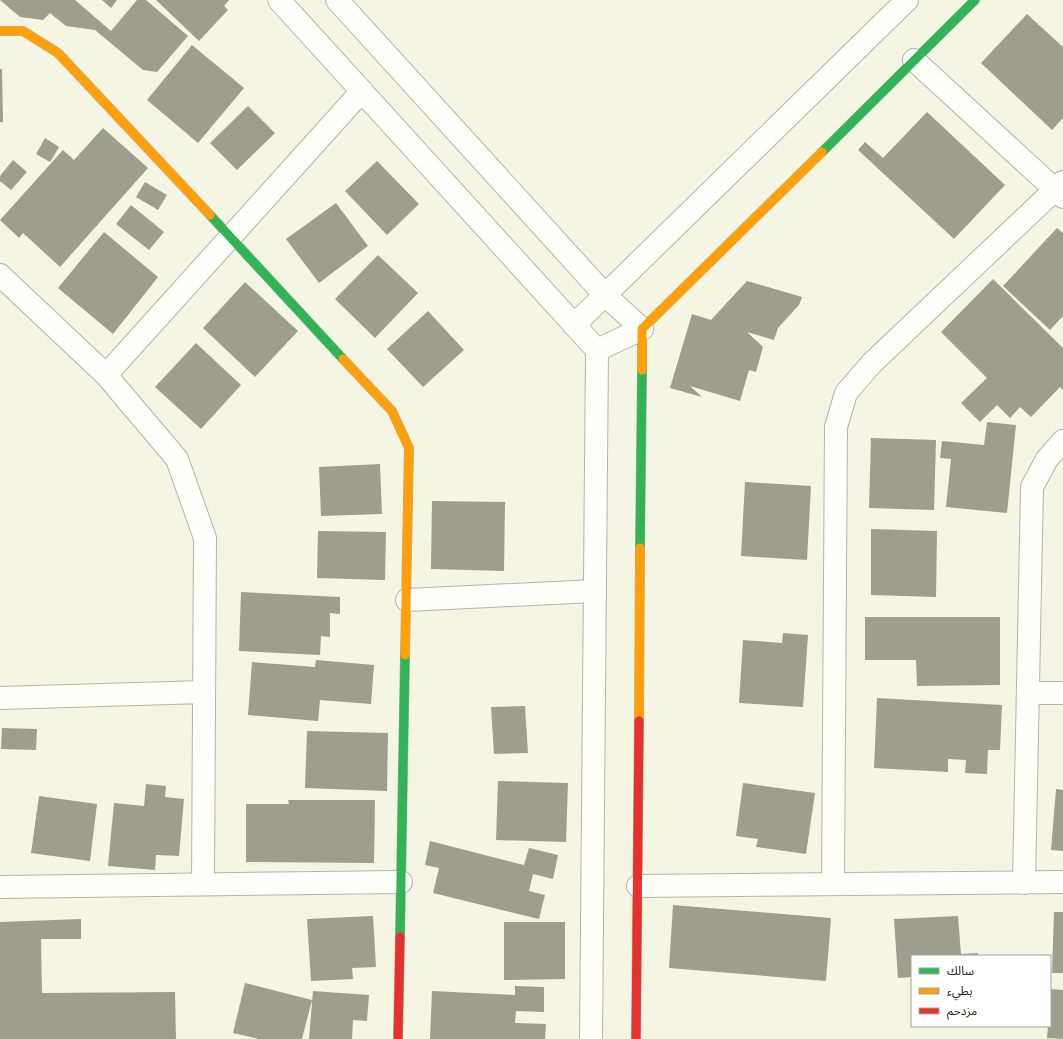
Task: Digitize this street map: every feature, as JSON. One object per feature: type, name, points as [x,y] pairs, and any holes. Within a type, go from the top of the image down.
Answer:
[{"type":"street","points":[[279,0],[597,350],[591,1039]]},
{"type":"street","points":[[336,0],[605,295],[642,328],[636,1039]]},
{"type":"street","points":[[574,326],[907,0]]},
{"type":"street","points":[[597,350],[642,328],[975,0]]},
{"type":"street","points":[[0,31],[24,31],[58,53],[392,411],[410,448],[398,1039]]},
{"type":"street","points":[[833,884],[836,427],[846,393],[872,362],[1060,190],[914,60]]},
{"type":"street","points":[[106,375],[362,91]]},
{"type":"street","points":[[0,274],[106,375],[178,459],[205,538],[203,884]]},
{"type":"street","points":[[1024,883],[1032,487],[1047,459],[1063,440]]},
{"type":"street","points":[[406,600],[595,591]]},
{"type":"street","points":[[0,698],[204,692]]},
{"type":"street","points":[[1028,693],[1063,692]]},
{"type":"street","points":[[0,887],[401,882]]},
{"type":"street","points":[[638,886],[1063,882]]},
{"type":"building","points":[[0,0],[75,0],[111,31],[137,0],[146,0],[188,36],[157,72],[143,70],[95,30],[66,26],[50,13],[43,20],[20,17]]},
{"type":"building","points":[[102,0],[117,0],[111,8]]},
{"type":"building","points":[[156,0],[229,0],[224,6],[228,10],[199,41]]},
{"type":"building","points":[[1027,14],[1063,47],[1063,118],[1052,130],[981,63]]},
{"type":"building","points":[[192,45],[244,88],[198,143],[147,100]]},
{"type":"building","points":[[0,69],[2,69],[3,122],[0,122]]},
{"type":"building","points":[[248,106],[275,133],[237,170],[210,143]]},
{"type":"building","points":[[927,112],[1005,185],[954,239],[858,150],[865,142],[883,158]]},
{"type":"building","points":[[103,128],[148,168],[60,267],[23,233],[19,238],[0,220],[63,150],[74,160]]},
{"type":"building","points":[[45,138],[59,147],[50,162],[36,154]]},
{"type":"building","points":[[13,160],[27,172],[11,190],[0,181],[0,176]]},
{"type":"building","points":[[377,161],[419,204],[387,235],[345,191]]},
{"type":"building","points":[[145,182],[167,195],[158,210],[136,197]]},
{"type":"building","points":[[336,203],[368,246],[319,283],[286,239]]},
{"type":"building","points":[[131,205],[164,232],[149,250],[116,224]]},
{"type":"building","points":[[1057,228],[1063,233],[1063,316],[1050,330],[1003,286]]},
{"type":"building","points":[[104,232],[158,277],[113,334],[58,288]]},
{"type":"building","points":[[378,255],[418,293],[375,338],[335,299]]},
{"type":"building","points":[[993,279],[1063,348],[1063,390],[1060,387],[1031,417],[1020,407],[1010,418],[997,405],[980,422],[961,403],[987,378],[941,332]]},
{"type":"building","points":[[747,281],[802,297],[799,305],[778,328],[774,340],[747,332],[763,347],[756,372],[749,370],[740,401],[690,386],[702,397],[670,388],[692,314],[711,320]]},
{"type":"building","points":[[245,282],[298,331],[255,377],[203,328]]},
{"type":"building","points":[[428,311],[464,350],[423,387],[387,349]]},
{"type":"building","points":[[196,343],[241,385],[201,429],[155,387]]},
{"type":"building","points":[[987,422],[1016,425],[1007,513],[946,507],[951,459],[940,458],[942,441],[984,445]]},
{"type":"building","points":[[871,438],[936,440],[934,510],[869,508]]},
{"type":"building","points":[[380,464],[382,514],[321,516],[319,467]]},
{"type":"building","points":[[745,482],[811,486],[807,560],[741,556]]},
{"type":"building","points":[[432,501],[505,502],[504,571],[431,569]]},
{"type":"building","points":[[871,529],[937,531],[936,597],[871,595]]},
{"type":"building","points":[[318,531],[386,532],[385,580],[317,578]]},
{"type":"building","points":[[241,592],[340,597],[340,614],[330,613],[330,637],[321,636],[320,655],[239,651]]},
{"type":"building","points":[[865,617],[1000,617],[1000,685],[917,686],[916,660],[865,660]]},
{"type":"building","points":[[783,633],[808,635],[803,707],[739,703],[743,640],[782,643]]},
{"type":"building","points":[[316,660],[374,665],[371,704],[320,700],[318,721],[248,715],[252,662],[315,667]]},
{"type":"building","points":[[877,698],[1002,705],[1000,750],[988,750],[987,774],[965,773],[966,760],[948,759],[948,772],[874,768]]},
{"type":"building","points":[[525,706],[528,753],[494,754],[491,707]]},
{"type":"building","points":[[2,728],[37,729],[36,750],[1,749]]},
{"type":"building","points":[[307,731],[388,733],[387,791],[305,788]]},
{"type":"building","points":[[498,781],[568,783],[566,842],[496,840]]},
{"type":"building","points":[[743,783],[815,793],[806,854],[756,847],[758,839],[736,836]]},
{"type":"building","points":[[146,784],[166,786],[165,797],[184,799],[179,856],[156,855],[155,870],[108,866],[114,803],[144,806]]},
{"type":"building","points":[[1056,789],[1063,790],[1063,851],[1051,850]]},
{"type":"building","points":[[39,796],[97,804],[90,861],[31,853]]},
{"type":"building","points":[[288,800],[375,800],[374,863],[246,862],[246,804],[289,804]]},
{"type":"building","points":[[430,841],[524,865],[529,848],[558,855],[553,879],[533,874],[529,891],[545,895],[539,919],[433,893],[439,868],[425,865]]},
{"type":"building","points":[[673,905],[831,918],[826,981],[669,968]]},
{"type":"building","points":[[1054,912],[1063,912],[1063,973],[1052,973]]},
{"type":"building","points":[[373,916],[376,967],[352,968],[353,979],[311,981],[307,919]]},
{"type":"building","points":[[958,916],[961,954],[978,953],[978,955],[911,955],[911,977],[898,978],[894,919]]},
{"type":"building","points":[[81,919],[81,939],[41,939],[42,993],[175,992],[176,1039],[0,1039],[0,922]]},
{"type":"building","points":[[504,922],[565,922],[565,979],[504,980]]},
{"type":"building","points":[[245,983],[312,1000],[302,1039],[259,1039],[233,1033]]},
{"type":"building","points":[[515,986],[544,987],[544,1012],[516,1011],[515,1023],[546,1024],[545,1039],[430,1039],[432,991],[515,995]]},
{"type":"building","points":[[1051,989],[1063,990],[1063,1039],[1047,1038],[1048,1027],[1051,1027]]},
{"type":"building","points":[[313,991],[369,995],[367,1021],[353,1020],[352,1039],[309,1039]]},
{"type":"traffic: fast","points":[[822,152],[975,0]]},
{"type":"traffic: fast","points":[[210,215],[343,359]]},
{"type":"traffic: fast","points":[[640,548],[642,370]]},
{"type":"traffic: fast","points":[[400,937],[405,655]]},
{"type":"traffic: slow","points":[[0,31],[23,31],[58,53],[210,215]]},
{"type":"traffic: slow","points":[[642,370],[642,329],[822,152]]},
{"type":"traffic: slow","points":[[343,359],[392,411],[409,448],[405,655]]},
{"type":"traffic: slow","points":[[639,721],[640,548]]},
{"type":"traffic: jam","points":[[636,1039],[639,721]]},
{"type":"traffic: jam","points":[[398,1039],[400,937]]}]
